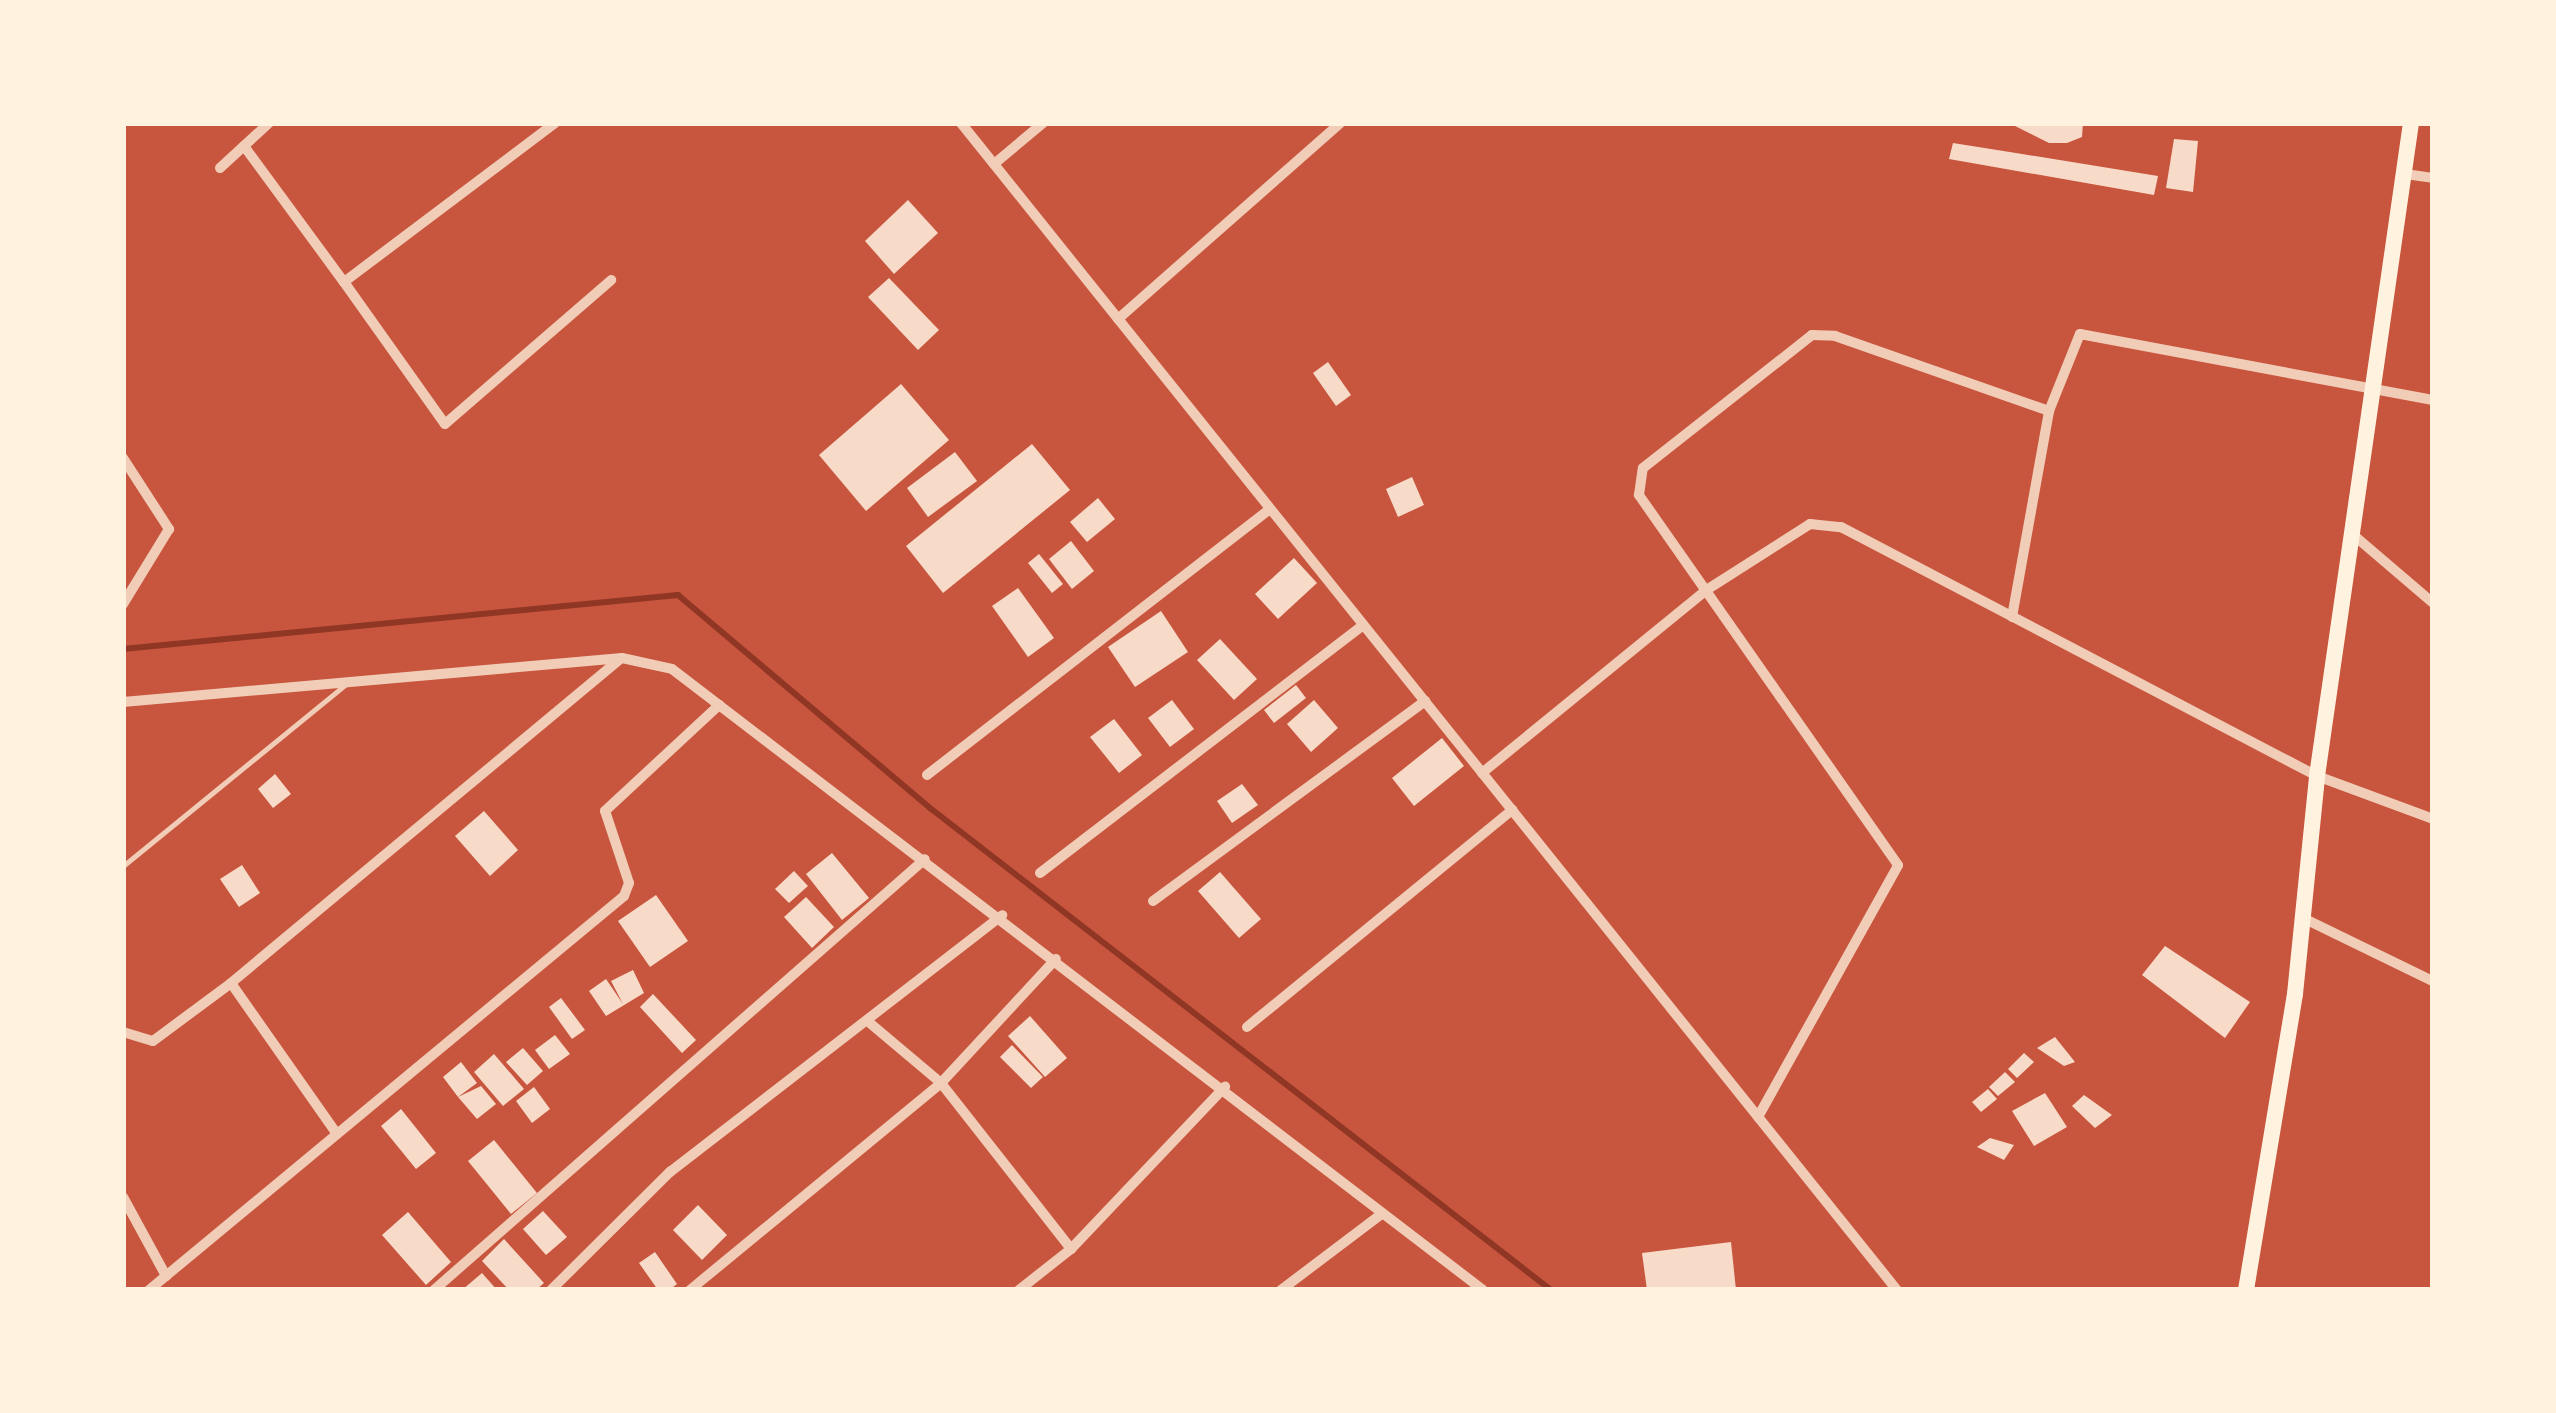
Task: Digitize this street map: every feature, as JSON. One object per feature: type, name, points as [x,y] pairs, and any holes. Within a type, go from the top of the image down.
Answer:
[{"type":"main road","points":[[2246,1290],[2303,918],[2317,776],[2357,538],[2411,123]]},
{"type":"street","points":[[220,168],[269,123]]},
{"type":"street","points":[[344,282],[555,123]]},
{"type":"street","points":[[961,123],[1897,1290]]},
{"type":"street","points":[[994,164],[1043,123]]},
{"type":"street","points":[[1118,319],[1340,123]]},
{"type":"street","points":[[244,146],[445,424],[611,280]]},
{"type":"street","points":[[2405,174],[2433,178]]},
{"type":"street","points":[[2012,616],[2049,411],[2080,334],[2433,400]]},
{"type":"street","points":[[1758,1117],[1898,865],[1636,481],[1801,340],[1834,336],[2049,411]]},
{"type":"street","points":[[123,458],[169,529],[123,604]]},
{"type":"street","points":[[927,775],[1270,509]]},
{"type":"street","points":[[1482,773],[1708,589],[1810,524],[1841,527],[2317,776],[2433,819]]},
{"type":"street","points":[[2357,538],[2433,603]]},
{"type":"street","points":[[1040,873],[1363,625]]},
{"type":"street","points":[[123,1032],[153,1041],[231,983],[622,658]]},
{"type":"street","points":[[123,702],[622,658],[672,669],[1002,915],[1380,1215],[1483,1290]]},
{"type":"street","points":[[1153,901],[1425,701]]},
{"type":"street","points":[[149,1290],[624,896],[629,883],[604,812],[719,705]]},
{"type":"street","points":[[1247,1027],[1512,810]]},
{"type":"street","points":[[434,1290],[925,859]]},
{"type":"street","points":[[551,1290],[670,1172],[871,1024],[1002,915]]},
{"type":"street","points":[[2303,918],[2433,981]]},
{"type":"street","points":[[690,1290],[940,1083],[1056,959]]},
{"type":"street","points":[[231,983],[337,1134]]},
{"type":"street","points":[[871,1024],[940,1083],[1071,1249]]},
{"type":"street","points":[[1019,1290],[1071,1249],[1225,1088]]},
{"type":"street","points":[[123,1197],[166,1276]]},
{"type":"street","points":[[1281,1290],[1380,1215]]},
{"type":"lane","points":[[123,866],[350,681]]},
{"type":"building","points":[[2083,123],[2082,137],[2067,143],[2049,143],[2011,124]]},
{"type":"building","points":[[2174,139],[2198,141],[2193,192],[2166,188]]},
{"type":"building","points":[[1953,143],[2158,176],[2154,195],[1949,159]]},
{"type":"building","points":[[908,200],[938,233],[894,274],[865,241]]},
{"type":"building","points":[[889,278],[939,330],[918,350],[868,297]]},
{"type":"building","points":[[1328,362],[1351,395],[1336,406],[1313,373]]},
{"type":"building","points":[[901,384],[949,440],[866,511],[819,455]]},
{"type":"building","points":[[1032,444],[1070,490],[943,593],[906,546]]},
{"type":"building","points":[[955,452],[977,481],[928,517],[907,488]]},
{"type":"building","points":[[1412,477],[1424,505],[1398,517],[1386,489]]},
{"type":"building","points":[[1098,498],[1115,519],[1087,542],[1070,522]]},
{"type":"building","points":[[1071,541],[1094,571],[1072,589],[1049,559]]},
{"type":"building","points":[[1039,554],[1063,584],[1052,593],[1028,563]]},
{"type":"building","points":[[1294,558],[1317,583],[1278,619],[1255,594]]},
{"type":"building","points":[[1018,588],[1054,638],[1028,657],[992,606]]},
{"type":"building","points":[[1161,611],[1188,652],[1135,687],[1108,647]]},
{"type":"building","points":[[1220,639],[1257,679],[1234,700],[1197,660]]},
{"type":"building","points":[[1296,685],[1306,698],[1274,723],[1264,710]]},
{"type":"building","points":[[1172,700],[1194,729],[1170,747],[1148,718]]},
{"type":"building","points":[[1314,700],[1338,728],[1311,752],[1287,724]]},
{"type":"building","points":[[1114,719],[1142,755],[1119,773],[1090,737]]},
{"type":"building","points":[[1442,738],[1464,766],[1414,806],[1392,778]]},
{"type":"building","points":[[275,774],[291,794],[273,808],[258,789]]},
{"type":"building","points":[[1242,784],[1258,805],[1232,823],[1217,801]]},
{"type":"building","points":[[484,811],[518,850],[490,876],[455,836]]},
{"type":"building","points":[[832,853],[869,898],[842,920],[806,874]]},
{"type":"building","points":[[242,865],[260,893],[239,907],[220,879]]},
{"type":"building","points":[[794,871],[808,886],[789,903],[775,889]]},
{"type":"building","points":[[1220,872],[1261,919],[1239,938],[1198,891]]},
{"type":"building","points":[[656,895],[688,941],[650,967],[618,921]]},
{"type":"building","points":[[806,897],[834,927],[812,948],[784,917]]},
{"type":"building","points":[[2165,946],[2250,1002],[2225,1038],[2142,975]]},
{"type":"building","points":[[633,970],[644,993],[606,1016],[589,991],[606,979],[623,1004],[611,981]]},
{"type":"building","points":[[653,994],[696,1040],[682,1053],[640,1007]]},
{"type":"building","points":[[561,998],[585,1030],[572,1039],[549,1007]]},
{"type":"building","points":[[1030,1016],[1067,1058],[1045,1077],[1008,1036]]},
{"type":"building","points":[[555,1035],[570,1054],[549,1069],[535,1050]]},
{"type":"building","points":[[2055,1037],[2075,1062],[2064,1066],[2037,1048]]},
{"type":"building","points":[[1012,1045],[1043,1077],[1031,1088],[1000,1057]]},
{"type":"building","points":[[523,1048],[543,1071],[527,1085],[506,1062]]},
{"type":"building","points":[[2024,1053],[2034,1062],[2017,1078],[2008,1069]]},
{"type":"building","points":[[494,1054],[524,1089],[503,1106],[474,1072]]},
{"type":"building","points":[[461,1062],[477,1083],[458,1097],[443,1077]]},
{"type":"building","points":[[2005,1072],[2015,1082],[1998,1096],[1989,1087]]},
{"type":"building","points":[[481,1086],[496,1104],[477,1119],[458,1097]]},
{"type":"building","points":[[534,1087],[550,1109],[532,1123],[516,1101]]},
{"type":"building","points":[[1988,1089],[1997,1099],[1981,1112],[1972,1102]]},
{"type":"building","points":[[2045,1093],[2067,1127],[2034,1146],[2012,1111]]},
{"type":"building","points":[[2084,1095],[2112,1115],[2095,1128],[2072,1106]]},
{"type":"building","points":[[401,1109],[436,1153],[416,1169],[381,1126]]},
{"type":"building","points":[[1990,1138],[2014,1145],[2004,1160],[1977,1147]]},
{"type":"building","points":[[494,1140],[537,1193],[511,1214],[468,1161]]},
{"type":"building","points":[[698,1205],[727,1235],[702,1260],[673,1230]]},
{"type":"building","points":[[543,1211],[567,1237],[546,1255],[523,1229]]},
{"type":"building","points":[[408,1212],[451,1262],[426,1285],[382,1235]]},
{"type":"building","points":[[504,1239],[544,1283],[536,1290],[509,1290],[482,1261]]},
{"type":"building","points":[[1731,1242],[1736,1290],[1647,1290],[1642,1253]]},
{"type":"building","points":[[655,1252],[677,1284],[669,1290],[658,1290],[639,1263]]},
{"type":"building","points":[[482,1273],[497,1290],[462,1290]]},
{"type":"waterway","points":[[123,649],[678,595],[930,808],[1551,1290]]}]
